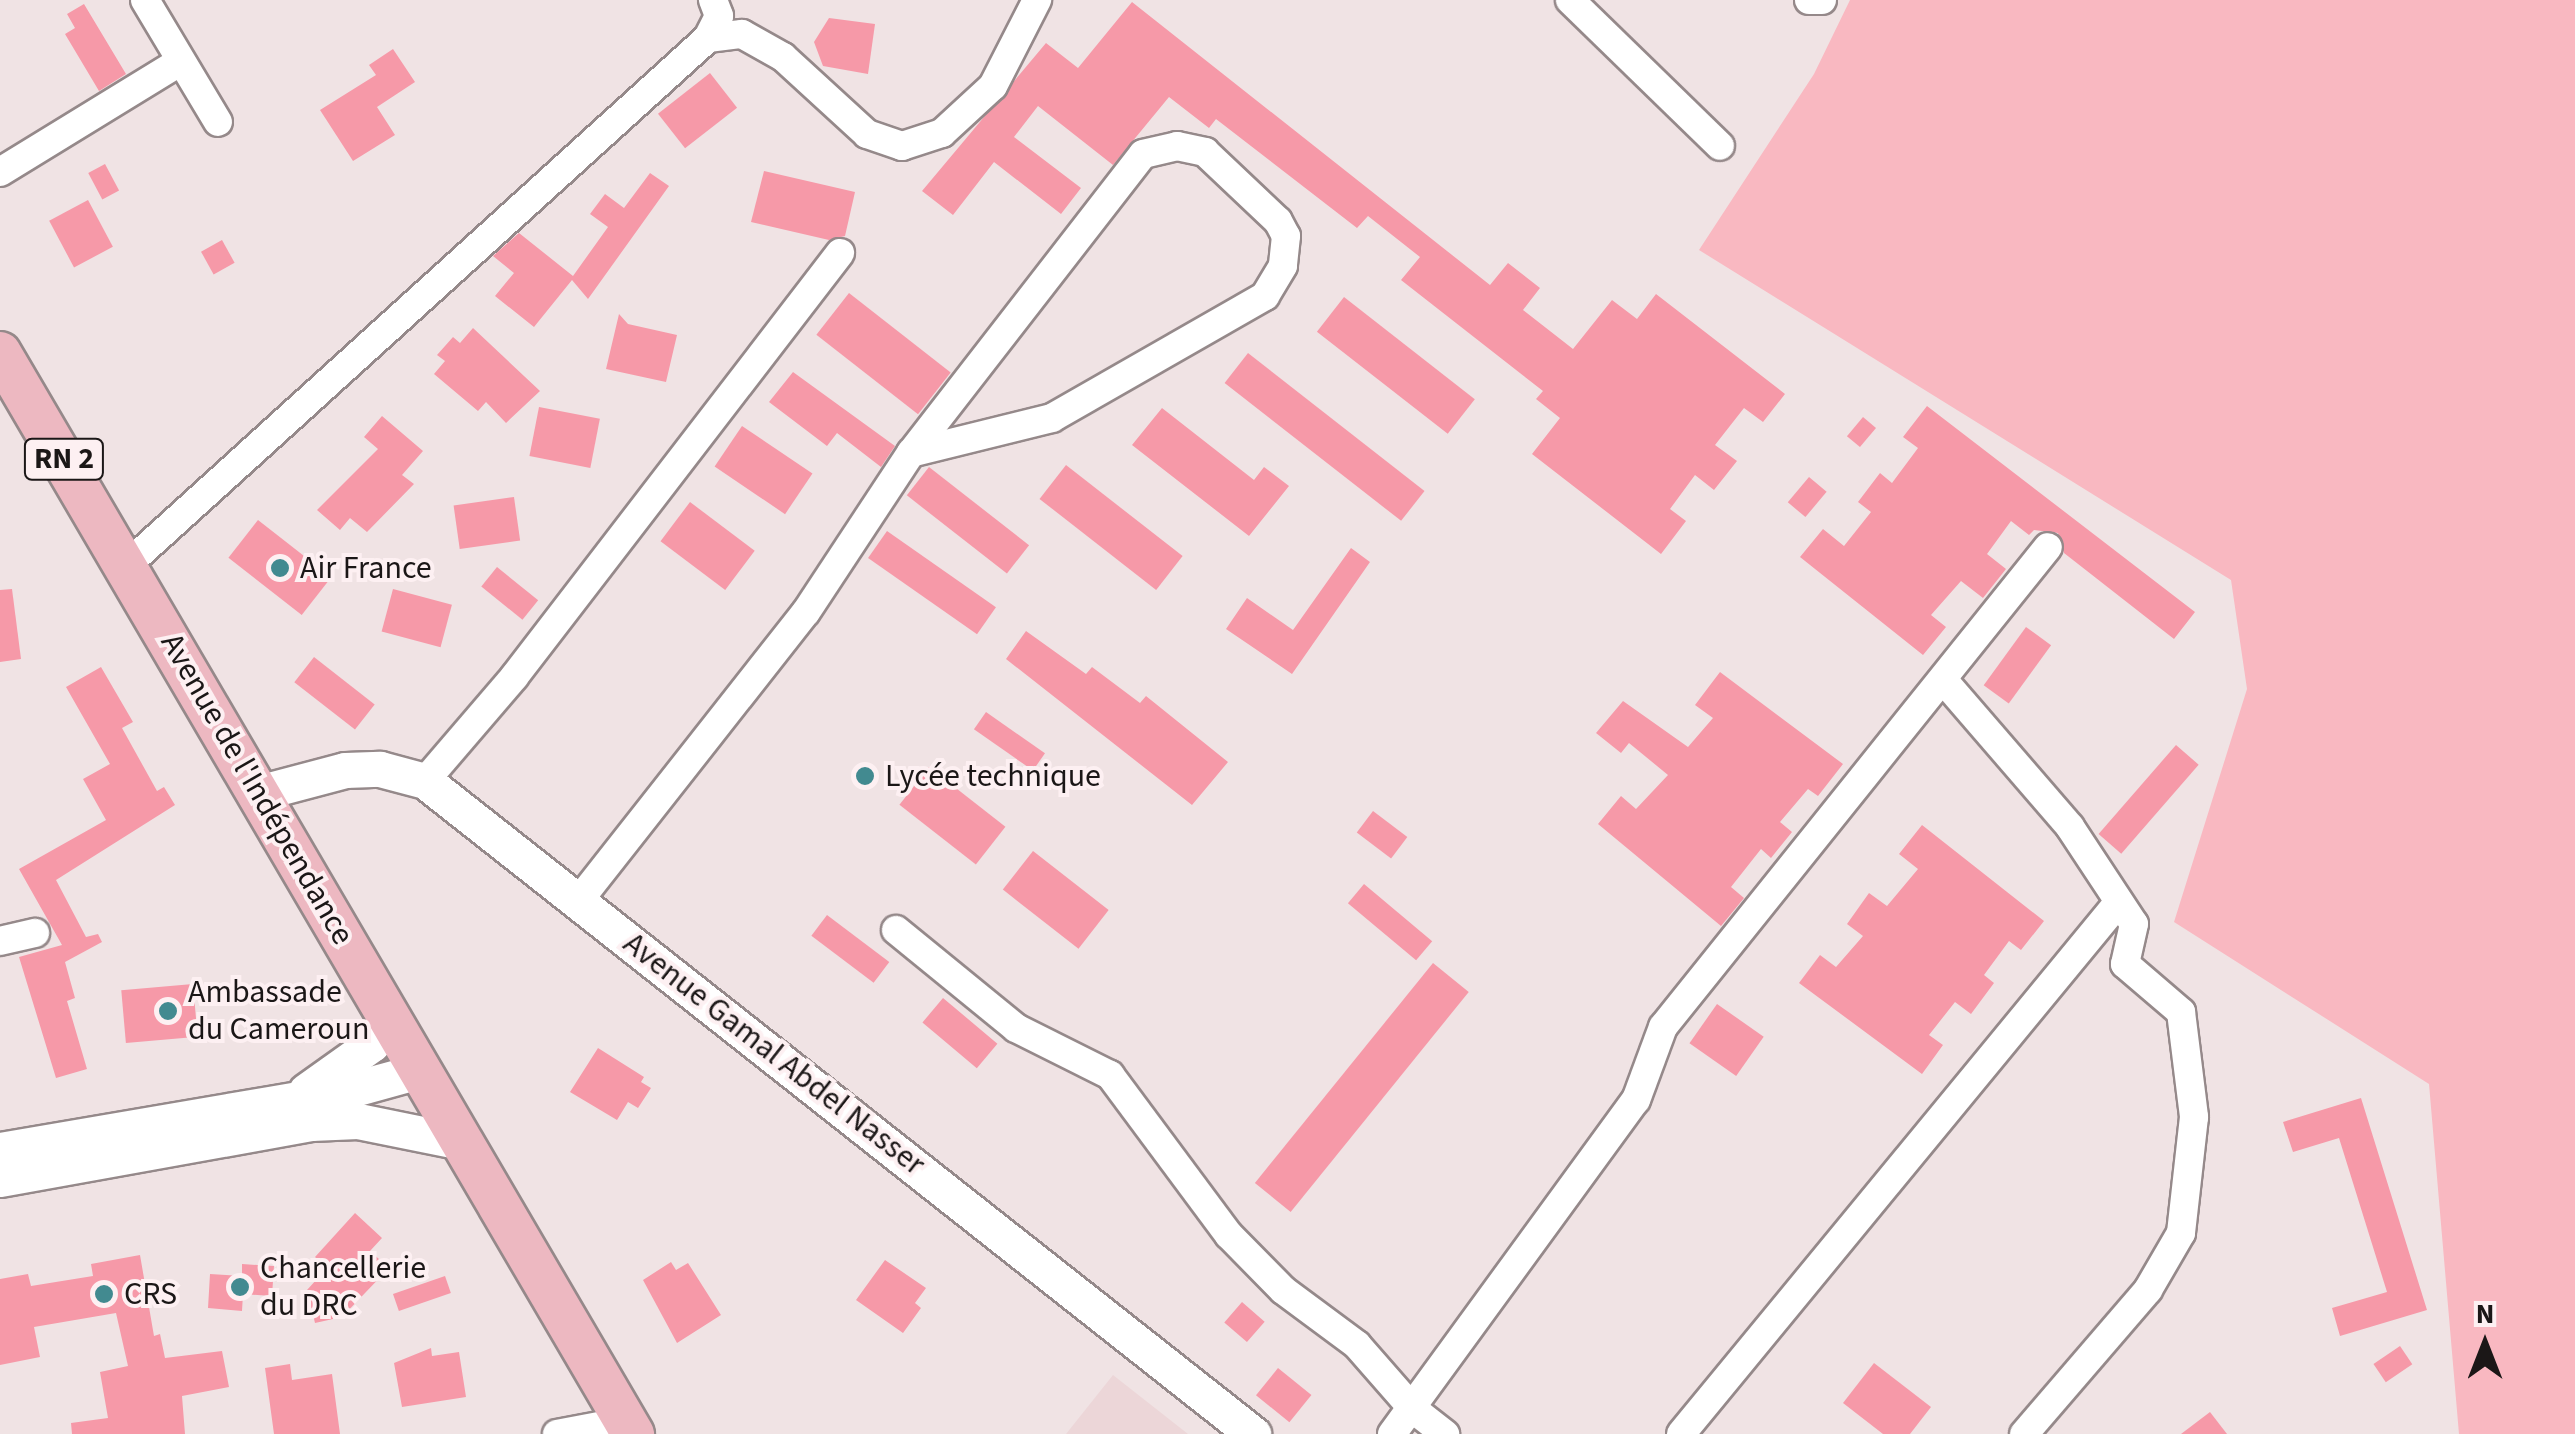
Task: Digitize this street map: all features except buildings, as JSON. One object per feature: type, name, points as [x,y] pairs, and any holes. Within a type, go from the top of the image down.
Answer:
[{"type":"main road","name":"Avenue de l'Indépendance","points":[[6,374],[128,565],[629,1427]]},
{"type":"street","points":[[145,0],[178,63],[218,122]]},
{"type":"street","points":[[128,565],[708,38],[719,16],[713,0]]},
{"type":"street","points":[[708,38],[742,34],[770,49],[866,134],[902,146],[942,133],[993,86],[1037,0]]},
{"type":"street","points":[[1570,0],[1720,146]]},
{"type":"street","points":[[1809,0],[1822,0]]},
{"type":"street","points":[[0,172],[178,63]]},
{"type":"street","points":[[580,899],[806,612],[911,453],[1142,154],[1178,146],[1205,152],[1278,221],[1286,236],[1283,266],[1265,296],[1052,418],[911,453]]},
{"type":"street","points":[[425,781],[514,677],[840,253]]},
{"type":"street","points":[[1392,1434],[1413,1409],[1472,1317],[1636,1100],[1663,1027],[1945,682],[2048,547]]},
{"type":"street","points":[[1945,682],[2070,827],[2134,924],[2126,964],[2181,1012],[2194,1117],[2181,1232],[2137,1304],[2024,1434]]},
{"type":"street","name":"Avenue Gamal Abdel Nasser","points":[[262,792],[345,770],[380,768],[425,781],[580,899],[1253,1434]]},
{"type":"street","points":[[1681,1434],[2118,903]]},
{"type":"street","points":[[896,930],[1016,1028],[1110,1075],[1229,1235],[1284,1290],[1357,1345],[1413,1409],[1445,1434]]},
{"type":"street","points":[[0,941],[35,933]]},
{"type":"street","points":[[297,1097],[338,1072],[390,1020]]},
{"type":"street","points":[[0,1150],[419,1071]]},
{"type":"street","points":[[0,1179],[312,1123],[388,1125],[460,1142]]},
{"type":"street","points":[[558,1434],[629,1427]]},
{"type":"shaded area","points":[[1850,0],[2575,0],[2575,1434],[2459,1434],[2429,1084],[2174,922],[2247,689],[2231,580],[1699,250],[1814,74]]},
{"type":"shaded area","points":[[1113,1375],[1188,1434],[1066,1434]]},
{"type":"place","name":"Air France","points":[[280,568]]},
{"type":"place","name":"Lycée technique","points":[[865,776]]},
{"type":"place","name":"Ambassade du Cameroun","points":[[168,1011]]},
{"type":"place","name":"Chancellerie du DRC","points":[[240,1287]]},
{"type":"place","name":"CRS","points":[[104,1294]]}]
